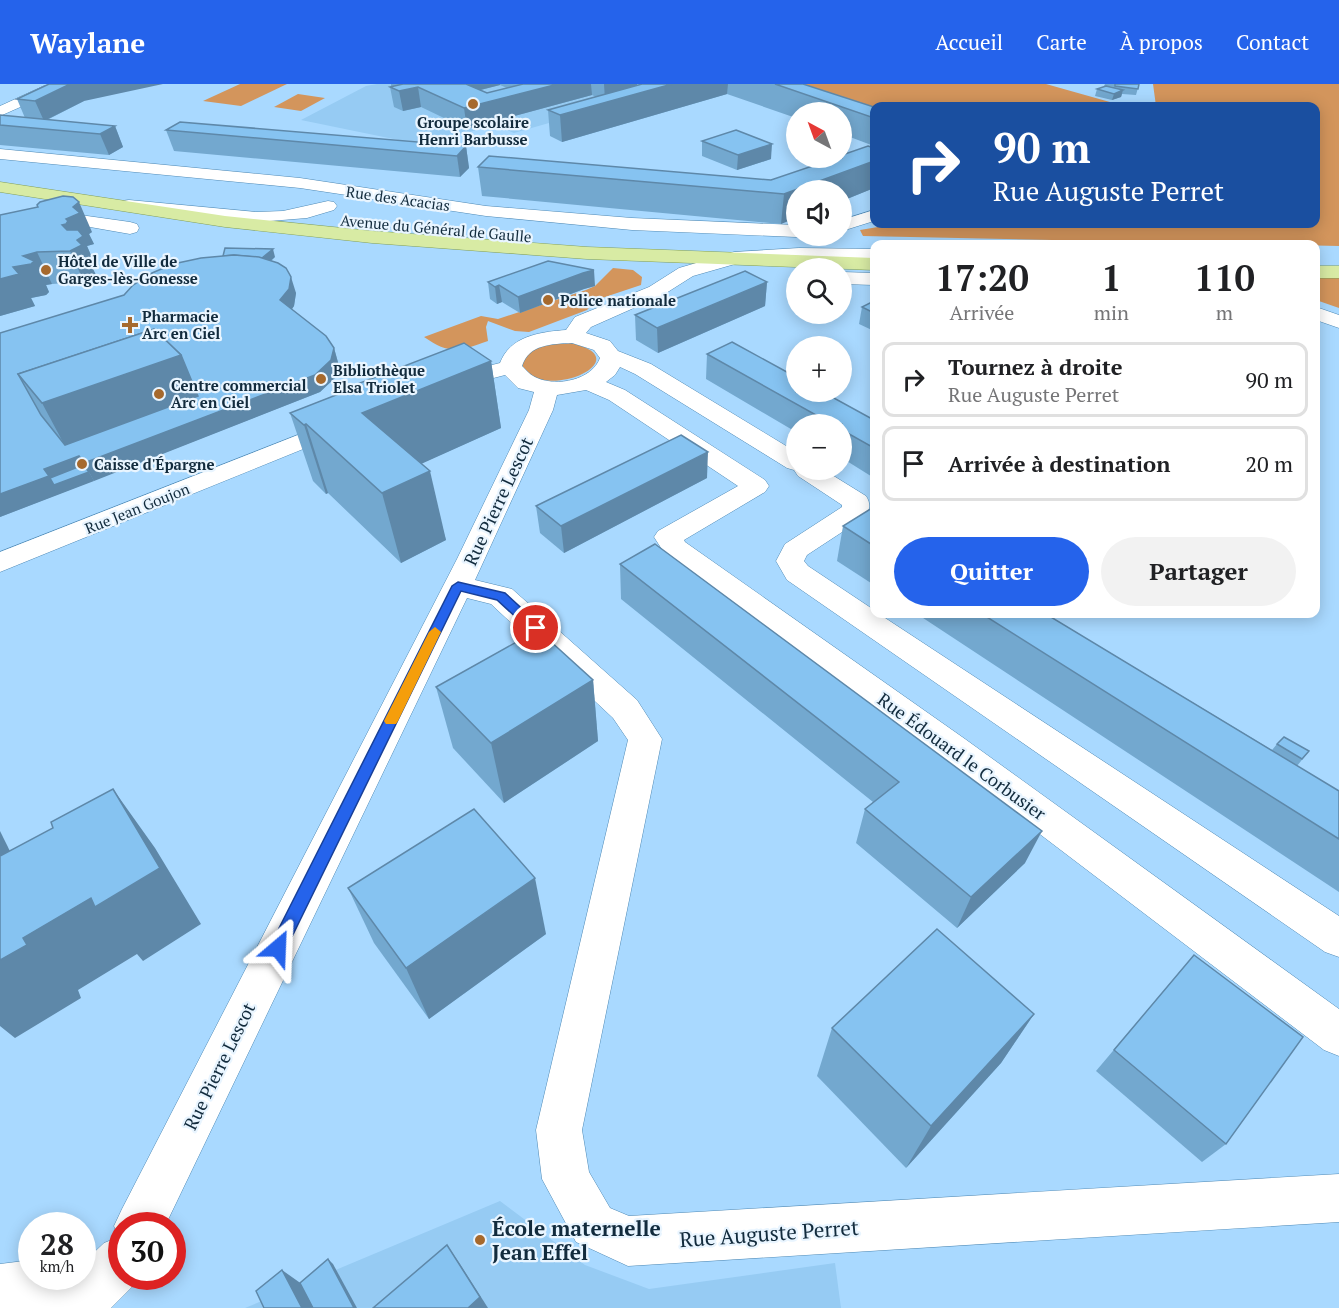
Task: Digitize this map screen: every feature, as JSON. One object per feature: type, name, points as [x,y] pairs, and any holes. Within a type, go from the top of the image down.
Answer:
[{"type":"main road","name":"Avenue du Général de Gaulle","points":[[0,173],[303,214],[537,237],[693,245],[870,249]]},
{"type":"main road","name":"Avenue du Général de Gaulle","points":[[0,187],[129,205],[303,214],[501,249],[731,265]]},
{"type":"main road","points":[[1320,257],[1339,258]]},
{"type":"main road","points":[[766,262],[870,264]]},
{"type":"main road","points":[[1320,272],[1339,272]]},
{"type":"street","points":[[0,112],[49,90],[86,84]]},
{"type":"street","points":[[23,86],[49,90]]},
{"type":"street","name":"Rue des Acacias","points":[[0,154],[300,183],[303,214],[370,192],[417,202],[486,211],[632,224],[786,231]]},
{"type":"street","points":[[46,193],[2,217],[0,226],[73,219],[130,228]]},
{"type":"street","points":[[852,223],[870,216]]},
{"type":"street","points":[[0,243],[61,226],[73,219]]},
{"type":"street","points":[[693,245],[711,247],[731,265],[786,274]]},
{"type":"street","name":"Avenue du Général de Gaulle","points":[[731,265],[799,254],[870,255]]},
{"type":"street","points":[[661,259],[664,280],[662,287]]},
{"type":"street","points":[[731,265],[609,325],[603,332],[611,366],[603,376],[589,383],[568,388],[547,388],[529,384],[516,376],[510,367],[512,357],[521,347],[536,340],[574,336],[583,322],[662,287],[686,272],[731,265],[766,262]]},
{"type":"street","points":[[852,278],[870,279]]},
{"type":"street","points":[[1320,315],[1339,322]]},
{"type":"street","name":"Rue Édouard le Corbusier","points":[[574,336],[592,340],[643,369],[786,458]]},
{"type":"street","points":[[428,391],[454,380],[510,367]]},
{"type":"street","points":[[589,383],[616,395],[756,486]]},
{"type":"street","name":"Rue Pierre Lescot","points":[[146,1212],[458,586],[541,410],[547,388]]},
{"type":"street","name":"Rue Jean Goujon","points":[[0,563],[365,416]]},
{"type":"street","name":"Rue Édouard le Corbusier","points":[[786,470],[668,537],[675,548],[953,749],[1339,1035]]},
{"type":"street","points":[[822,480],[856,502],[855,511],[795,550],[790,561],[797,573],[1339,939]]},
{"type":"street","name":"Rue Auguste Perret","points":[[458,586],[501,596],[625,709],[645,739],[559,1130],[566,1179],[593,1225],[628,1241],[1339,1198]]},
{"type":"street","points":[[0,1290],[25,1284],[54,1289],[76,1307],[108,1275]]},
{"type":"shaded area","points":[[240,84],[287,84],[241,106],[203,101]]},
{"type":"shaded area","name":"Groupe scolaire Henri Barbusse","points":[[377,84],[655,84],[668,89],[514,133],[495,125],[458,135],[413,143],[301,120],[366,86]]},
{"type":"shaded area","points":[[778,84],[1046,84],[1110,102],[870,102],[870,115],[852,109],[852,102],[832,102]]},
{"type":"shaded area","points":[[1153,84],[1339,84],[1339,246],[1320,246],[1320,240],[1053,240],[863,236],[860,230],[872,228],[1320,228],[1320,102],[1155,102]]},
{"type":"shaded area","points":[[298,94],[325,98],[301,111],[274,107]]},
{"type":"shaded area","points":[[613,268],[633,270],[642,277],[641,285],[596,300],[587,310],[529,332],[515,331],[488,321],[486,327],[488,341],[462,349],[441,347],[424,337],[481,316],[498,319],[586,290],[595,286]]},
{"type":"shaded area","points":[[1320,278],[1339,278],[1339,308],[1320,301]]},
{"type":"shaded area","points":[[570,343],[590,350],[596,359],[592,368],[563,380],[545,380],[530,375],[521,362],[535,348]]},
{"type":"shaded area","name":"École maternelle Jean Effel","points":[[500,1201],[585,1265],[649,1289],[835,1263],[841,1308],[245,1308]]},
{"type":"building","points":[[49,84],[70,84],[35,101],[17,99]]},
{"type":"building","points":[[403,84],[466,84],[487,93],[523,84],[558,84],[464,108],[418,87],[399,91],[390,87]]},
{"type":"building","points":[[642,84],[672,84],[560,115],[548,110]]},
{"type":"building","points":[[775,84],[803,84],[870,106],[870,117],[852,110],[852,102],[827,102]]},
{"type":"building","points":[[1115,84],[1139,84],[1138,89],[1115,86]]},
{"type":"building","points":[[1106,86],[1123,90],[1114,94],[1097,89]]},
{"type":"building","points":[[0,115],[115,126],[100,134],[0,125]]},
{"type":"building","points":[[180,122],[466,146],[457,156],[166,130]]},
{"type":"building","points":[[736,130],[772,144],[738,155],[702,141]]},
{"type":"building","points":[[870,147],[870,162],[822,180],[786,180],[786,193],[784,194],[478,167],[489,156],[771,180],[806,168],[852,168],[852,152]]},
{"type":"building","points":[[63,196],[73,197],[79,202],[73,207],[80,213],[66,219],[68,221],[66,224],[62,225],[67,230],[78,230],[83,236],[77,240],[82,245],[70,251],[37,252],[23,256],[34,261],[31,264],[13,267],[19,274],[0,279],[0,215],[38,207],[40,202]]},
{"type":"building","points":[[225,248],[273,249],[262,258],[223,256]]},
{"type":"building","points":[[234,255],[259,257],[286,268],[291,277],[289,289],[280,300],[326,336],[334,348],[331,360],[315,375],[84,463],[79,456],[44,469],[49,476],[0,494],[0,333],[124,295],[133,285],[152,273],[173,264],[201,258]],"holes":[[[154,329],[181,355],[198,396],[65,445],[41,415],[18,374]]]},
{"type":"building","points":[[548,261],[594,270],[518,297],[499,285],[495,287],[488,282]]},
{"type":"building","points":[[745,271],[767,282],[657,328],[635,315]]},
{"type":"building","points":[[870,303],[870,311],[862,307]]},
{"type":"building","points":[[154,329],[181,355],[42,403],[18,374]]},
{"type":"building","points":[[732,342],[786,372],[786,398],[707,354]]},
{"type":"building","points":[[464,343],[491,361],[362,413],[430,471],[382,493],[306,424],[304,425],[290,413],[349,390],[347,388]]},
{"type":"building","points":[[793,402],[841,402],[870,418],[870,446],[852,436],[852,414],[814,414]]},
{"type":"building","points":[[681,435],[708,452],[561,526],[536,506]]},
{"type":"building","points":[[83,465],[89,472],[54,485],[50,478]]},
{"type":"building","points":[[870,509],[870,543],[843,526]]},
{"type":"building","points":[[655,544],[1042,831],[971,897],[865,809],[899,782],[620,564]]},
{"type":"building","points":[[988,618],[1053,618],[1339,791],[1339,839]]},
{"type":"building","points":[[538,630],[593,680],[491,743],[436,687]]},
{"type":"building","points":[[1284,737],[1309,751],[1302,759],[1277,744]]},
{"type":"building","points":[[113,789],[160,868],[95,907],[91,898],[23,938],[27,945],[0,960],[0,856],[53,828],[51,822]]},
{"type":"building","points":[[474,809],[535,878],[406,968],[348,888]]},
{"type":"building","points":[[937,929],[1034,1014],[931,1126],[832,1028]]},
{"type":"building","points":[[1194,955],[1303,1037],[1226,1144],[1114,1050]]},
{"type":"building","points":[[447,1245],[480,1297],[468,1308],[373,1308]]},
{"type":"building","points":[[328,1259],[354,1308],[313,1308],[300,1283]]},
{"type":"building","points":[[282,1270],[302,1308],[264,1308],[256,1291]]},
{"type":"slow traffic","points":[[391,721],[435,632]]},
{"type":"place","name":"Groupe scolaire Henri Barbusse","points":[[473,104]]},
{"type":"place","name":"Hôtel de Ville de Garges-lès-Gonesse","points":[[46,270]]},
{"type":"place","name":"Police nationale","points":[[548,300]]},
{"type":"place","name":"Pharmacie Arc en Ciel","points":[[130,325]]},
{"type":"place","name":"Bibliothèque Elsa Triolet","points":[[321,379]]},
{"type":"place","name":"Centre commercial Arc en Ciel","points":[[159,394]]},
{"type":"place","name":"Caisse d'Épargne","points":[[82,464]]},
{"type":"place","name":"École maternelle Jean Effel","points":[[480,1240]]},
{"type":"route","points":[[278,948],[458,586],[501,596],[536,628]]}]
